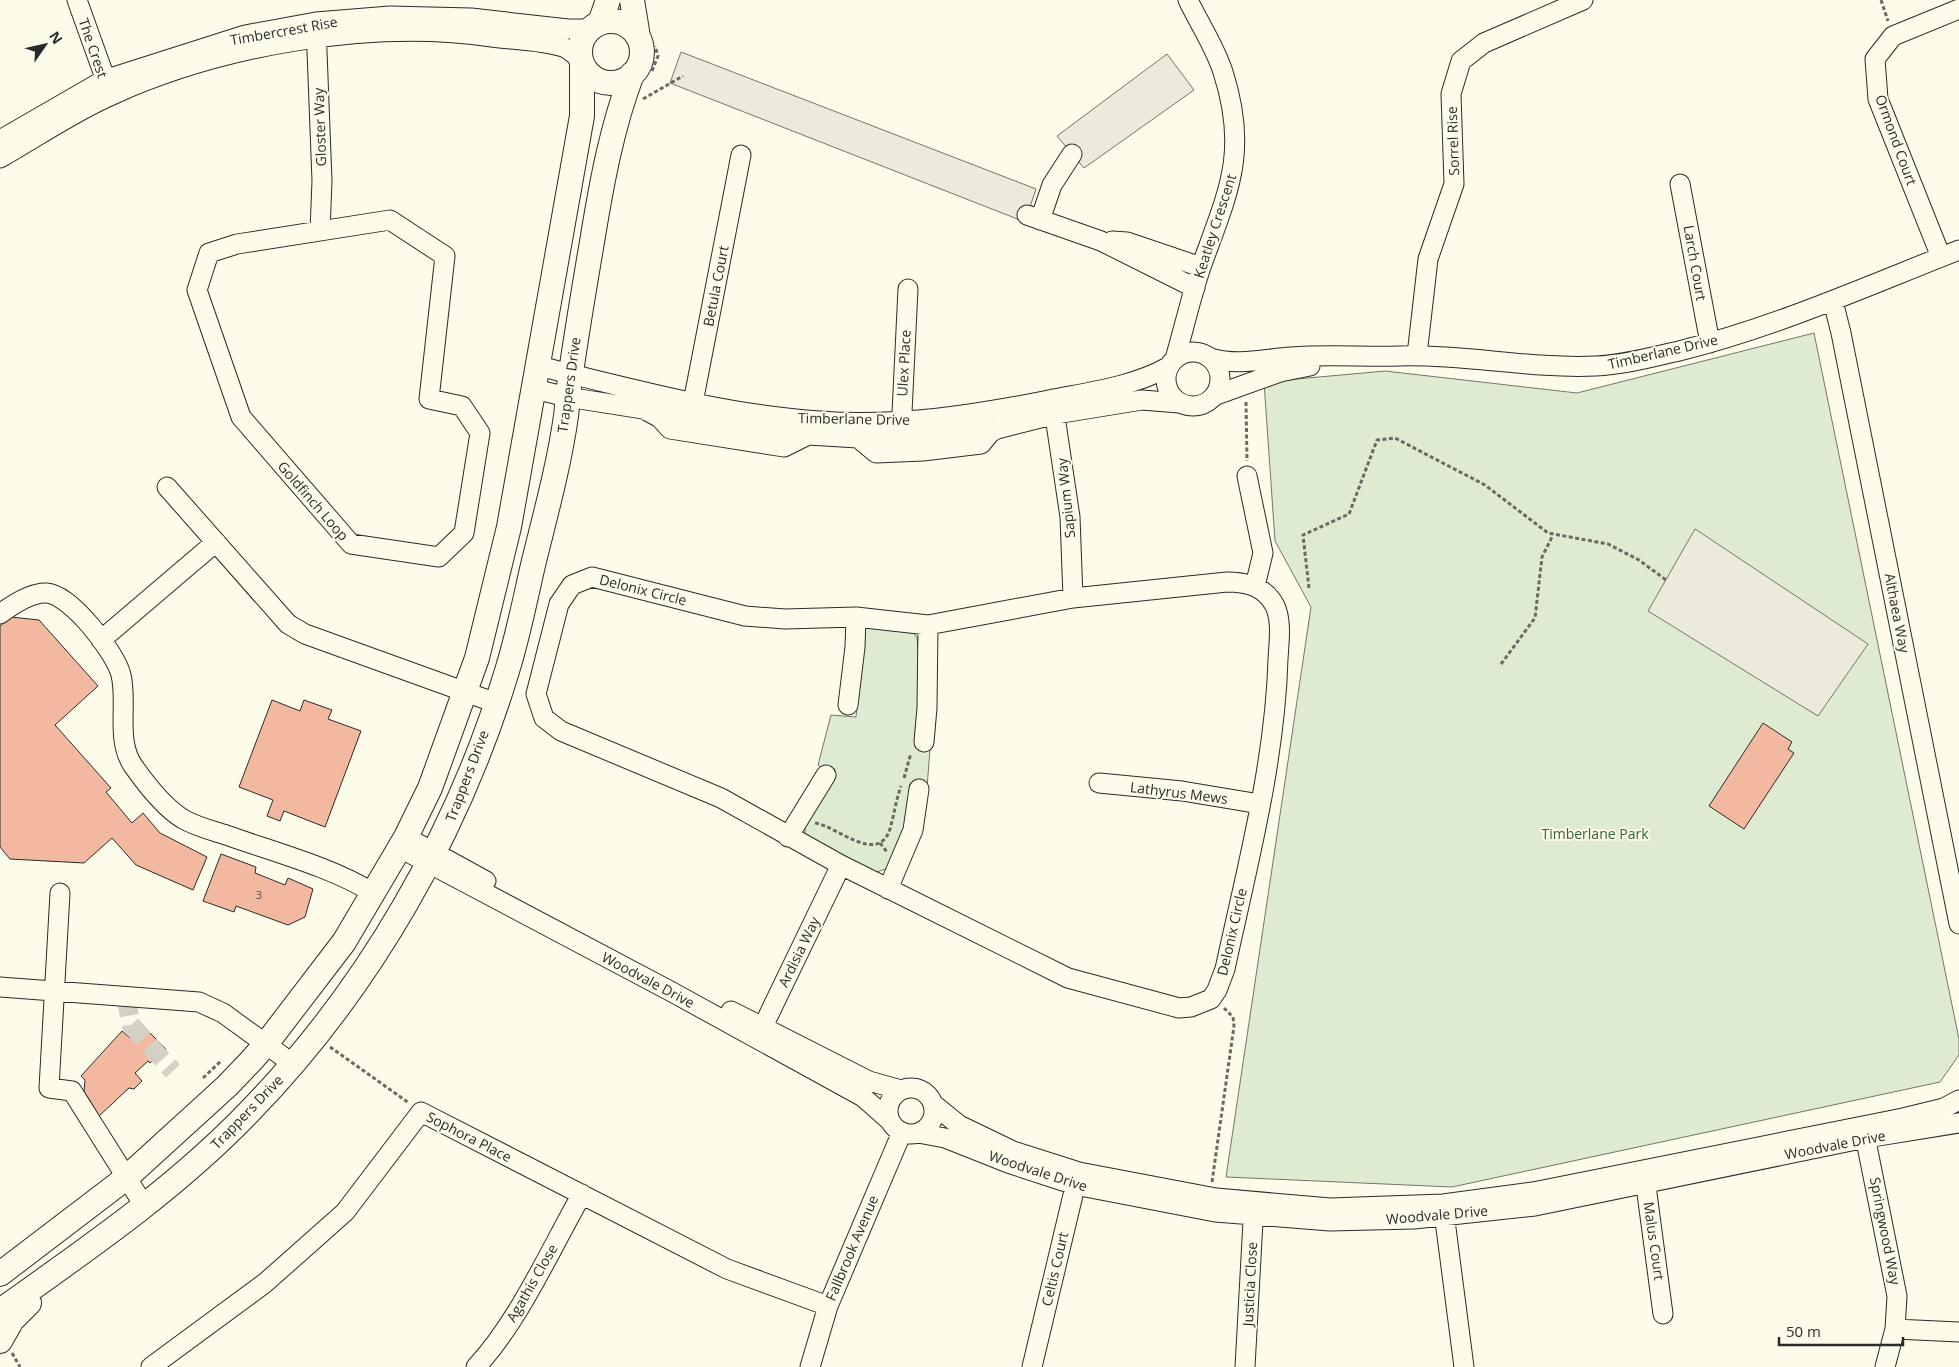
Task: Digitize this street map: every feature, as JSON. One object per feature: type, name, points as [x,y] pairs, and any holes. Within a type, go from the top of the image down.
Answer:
[{"type":"main road","points":[[0,1274],[126,1178],[227,1086],[266,1044],[344,942],[403,842],[430,788],[477,658],[509,527],[582,116],[582,40],[595,26],[608,0]]},
{"type":"main road","points":[[582,62],[589,74],[605,82],[616,82],[632,74],[642,57],[632,0]]},
{"type":"main road","points":[[595,26],[611,21],[622,22],[638,36]]},
{"type":"main road","name":"Trappers Drive","points":[[0,1312],[137,1214],[248,1114],[315,1038],[376,955],[430,857],[444,836],[465,786],[507,671],[540,537],[567,413],[567,397],[572,374],[576,331],[606,160],[620,106],[632,74]]},
{"type":"main road","points":[[0,1341],[5,1330],[23,1308],[137,1214]]},
{"type":"street","name":"The Crest","points":[[77,0],[108,87]]},
{"type":"street","name":"Keatley Crescent","points":[[1172,363],[1201,268],[1227,198],[1234,170],[1236,148],[1234,126],[1222,71],[1188,0]]},
{"type":"street","name":"Sorrel Rise","points":[[1417,355],[1428,259],[1454,184],[1451,94],[1461,61],[1484,43],[1583,0]]},
{"type":"street","name":"Ormond Court","points":[[1941,257],[1878,99],[1875,59],[1893,36],[1959,9]]},
{"type":"street","name":"Timbercrest Rise","points":[[316,30],[390,16],[471,18],[568,29],[595,26]]},
{"type":"street","name":"Timbercrest Rise","points":[[0,140],[108,87],[245,35],[316,30],[470,33],[564,47],[582,62]]},
{"type":"street","name":"Gloster Way","points":[[316,30],[322,181],[320,231]]},
{"type":"street","name":"Timbercrest Rise","points":[[0,158],[108,87]]},
{"type":"street","points":[[1072,154],[1034,218],[1101,240],[1195,288]]},
{"type":"street","name":"Betula Court","points":[[692,409],[742,156]]},
{"type":"street","name":"Larch Court","points":[[1680,184],[1710,343]]},
{"type":"street","name":"Goldfinch Loop","points":[[390,220],[445,256],[429,399],[462,406],[480,433],[464,533],[439,557],[350,544],[241,417],[197,290],[210,253],[237,244],[320,231],[390,220]]},
{"type":"street","points":[[1101,240],[1127,242],[1201,268]]},
{"type":"street","name":"Timberlane Drive","points":[[1207,356],[1228,363],[1292,357],[1417,355],[1556,367],[1598,366],[1648,358],[1710,343],[1833,301],[1959,250]]},
{"type":"street","name":"Ulex Place","points":[[901,429],[908,289]]},
{"type":"street","name":"Althaea Way","points":[[1833,301],[1843,342],[1959,924]]},
{"type":"street","name":"Keatley Crescent","points":[[1189,311],[1195,340],[1207,356]]},
{"type":"street","points":[[1188,352],[1207,356],[1220,372],[1220,387],[1216,395],[1203,405],[1187,406],[1179,403],[1169,391],[1166,375],[1172,363],[1188,352]]},
{"type":"street","name":"Timberlane Drive","points":[[1216,395],[1280,372],[1350,357]]},
{"type":"street","name":"Timberlane Drive","points":[[858,438],[876,453],[900,453],[981,444],[990,433],[997,429],[1054,407],[1151,377],[1172,363]]},
{"type":"street","name":"Timberlane Drive","points":[[538,366],[692,409],[808,435],[858,438],[1000,410],[1142,400],[1179,403]]},
{"type":"street","name":"Timberlane Drive","points":[[534,389],[567,397],[639,408],[742,412],[821,422],[901,429],[997,429]]},
{"type":"street","name":"Sapium Way","points":[[1054,407],[1070,517],[1073,598]]},
{"type":"street","name":"Timberlane Drive","points":[[639,408],[655,414],[670,429],[712,437],[784,447],[808,435]]},
{"type":"street","points":[[1247,476],[1262,553],[1255,586]]},
{"type":"street","points":[[167,487],[288,624],[305,634],[496,703]]},
{"type":"street","points":[[101,640],[216,542]]},
{"type":"street","name":"Delonix Circle","points":[[592,577],[746,616],[785,619],[856,617],[928,625],[1073,598],[1227,582],[1247,583],[1255,586],[1270,598],[1275,606],[1279,634],[1276,714],[1260,804],[1225,969],[1218,990],[1211,998],[1191,1007],[1179,1008],[1068,978],[842,865],[792,829],[561,731],[544,718],[536,694],[559,604],[572,585],[592,577]]},
{"type":"street","points":[[0,614],[37,593],[50,593],[64,601],[101,640],[117,661],[122,676],[126,751],[133,766],[172,811],[202,827],[351,881],[373,893]]},
{"type":"street","points":[[848,705],[855,647],[856,617]]},
{"type":"street","points":[[918,747],[928,708],[928,625]]},
{"type":"street","points":[[792,829],[826,775]]},
{"type":"street","name":"Lathyrus Mews","points":[[1099,783],[1182,791],[1260,804]]},
{"type":"street","points":[[888,889],[913,830],[919,789]]},
{"type":"street","name":"Woodvale Drive","points":[[403,842],[605,946],[760,1033],[863,1097],[904,1129],[945,1138],[1008,1163],[1214,1212],[1254,1208],[1330,1221],[1444,1210],[1536,1206],[1645,1175],[1865,1132],[1950,1122],[1959,1123]]},
{"type":"street","name":"Ardisia Way","points":[[760,1033],[842,865]]},
{"type":"street","points":[[60,893],[49,1088],[72,1091],[126,1178],[137,1214]]},
{"type":"street","points":[[0,987],[199,1002],[223,1013],[293,1064]]},
{"type":"street","name":"Woodvale Drive","points":[[760,1033],[869,1081],[901,1090]]},
{"type":"street","points":[[916,1088],[923,1091],[933,1104],[933,1118],[930,1124],[904,1129],[888,1107],[890,1100],[901,1090],[916,1088]]},
{"type":"street","name":"Woodvale Drive","points":[[1865,1132],[1903,1118],[1944,1108],[1959,1100]]},
{"type":"street","name":"Woodvale Drive","points":[[933,1104],[959,1125],[1013,1151],[1077,1178]]},
{"type":"street","name":"Sophora Place","points":[[151,1367],[265,1283],[345,1212],[422,1112],[727,1269],[828,1306]]},
{"type":"street","name":"Fallbrook Avenue","points":[[810,1367],[828,1306],[904,1129]]},
{"type":"street","name":"Springwood Way","points":[[1865,1132],[1893,1266],[1897,1296],[1895,1329],[1885,1367]]},
{"type":"street","name":"Malus Court","points":[[1645,1175],[1663,1314]]},
{"type":"street","name":"Celtis Court","points":[[1032,1367],[1077,1178]]},
{"type":"street","name":"Agathis Close","points":[[485,1364],[582,1194]]},
{"type":"street","name":"Justicia Close","points":[[1245,1367],[1254,1208]]},
{"type":"street","points":[[1444,1210],[1464,1367]]},
{"type":"street","points":[[1895,1329],[1959,1332]]},
{"type":"path","points":[[641,101],[683,76]]},
{"type":"path","points":[[1246,400],[1247,476]]},
{"type":"path","points":[[1309,588],[1302,535],[1350,514],[1377,440],[1395,438],[1485,485],[1548,533],[1554,535],[1542,557],[1535,618],[1501,664]]},
{"type":"path","points":[[1548,533],[1608,544],[1639,560],[1666,580]]},
{"type":"path","points":[[792,829],[819,823],[835,829],[857,842],[869,845],[880,842],[886,837],[890,829],[895,805],[918,747]]},
{"type":"path","points":[[1211,998],[1233,1017],[1234,1026],[1212,1187]]},
{"type":"path","points":[[315,1038],[422,1112]]},
{"type":"green space","name":"Timberlane Park","points":[[1814,333],[1959,1039],[1959,1055],[1940,1082],[1452,1187],[1226,1177],[1311,607],[1275,541],[1264,382],[1385,371],[1577,393]]},
{"type":"green space","points":[[868,626],[913,632],[917,638],[923,694],[916,746],[930,749],[927,788],[906,826],[888,868],[877,872],[810,839],[805,834],[805,828],[832,775],[818,765],[831,715],[856,717],[864,629]]},
{"type":"shaded area","points":[[681,52],[1036,189],[1025,222],[670,83]]},
{"type":"shaded area","points":[[1167,54],[1194,90],[1084,168],[1057,136]]},
{"type":"shaded area","points":[[1695,529],[1868,644],[1818,716],[1648,611]]},
{"type":"building","points":[[11,617],[39,620],[98,686],[55,725],[111,788],[106,792],[132,823],[143,813],[160,833],[207,857],[193,890],[136,865],[112,838],[84,863],[10,859],[0,847],[0,626]]},
{"type":"building","points":[[272,700],[300,711],[304,700],[332,710],[328,719],[361,731],[325,827],[284,811],[280,821],[267,816],[273,800],[239,787]]},
{"type":"building","points":[[1763,723],[1792,742],[1788,749],[1794,753],[1744,829],[1709,806]]},
{"type":"building","points":[[221,854],[256,867],[255,873],[285,885],[288,878],[313,889],[305,917],[288,925],[236,906],[234,912],[203,901]]},
{"type":"building","points":[[142,1025],[166,1049],[150,1063],[148,1061],[135,1073],[142,1081],[134,1089],[129,1088],[98,1117],[89,1107],[91,1102],[84,1092],[85,1080],[81,1076],[122,1031],[130,1038]]},
{"type":"tunnel","points":[[126,997],[131,1025],[173,1071]]}]
